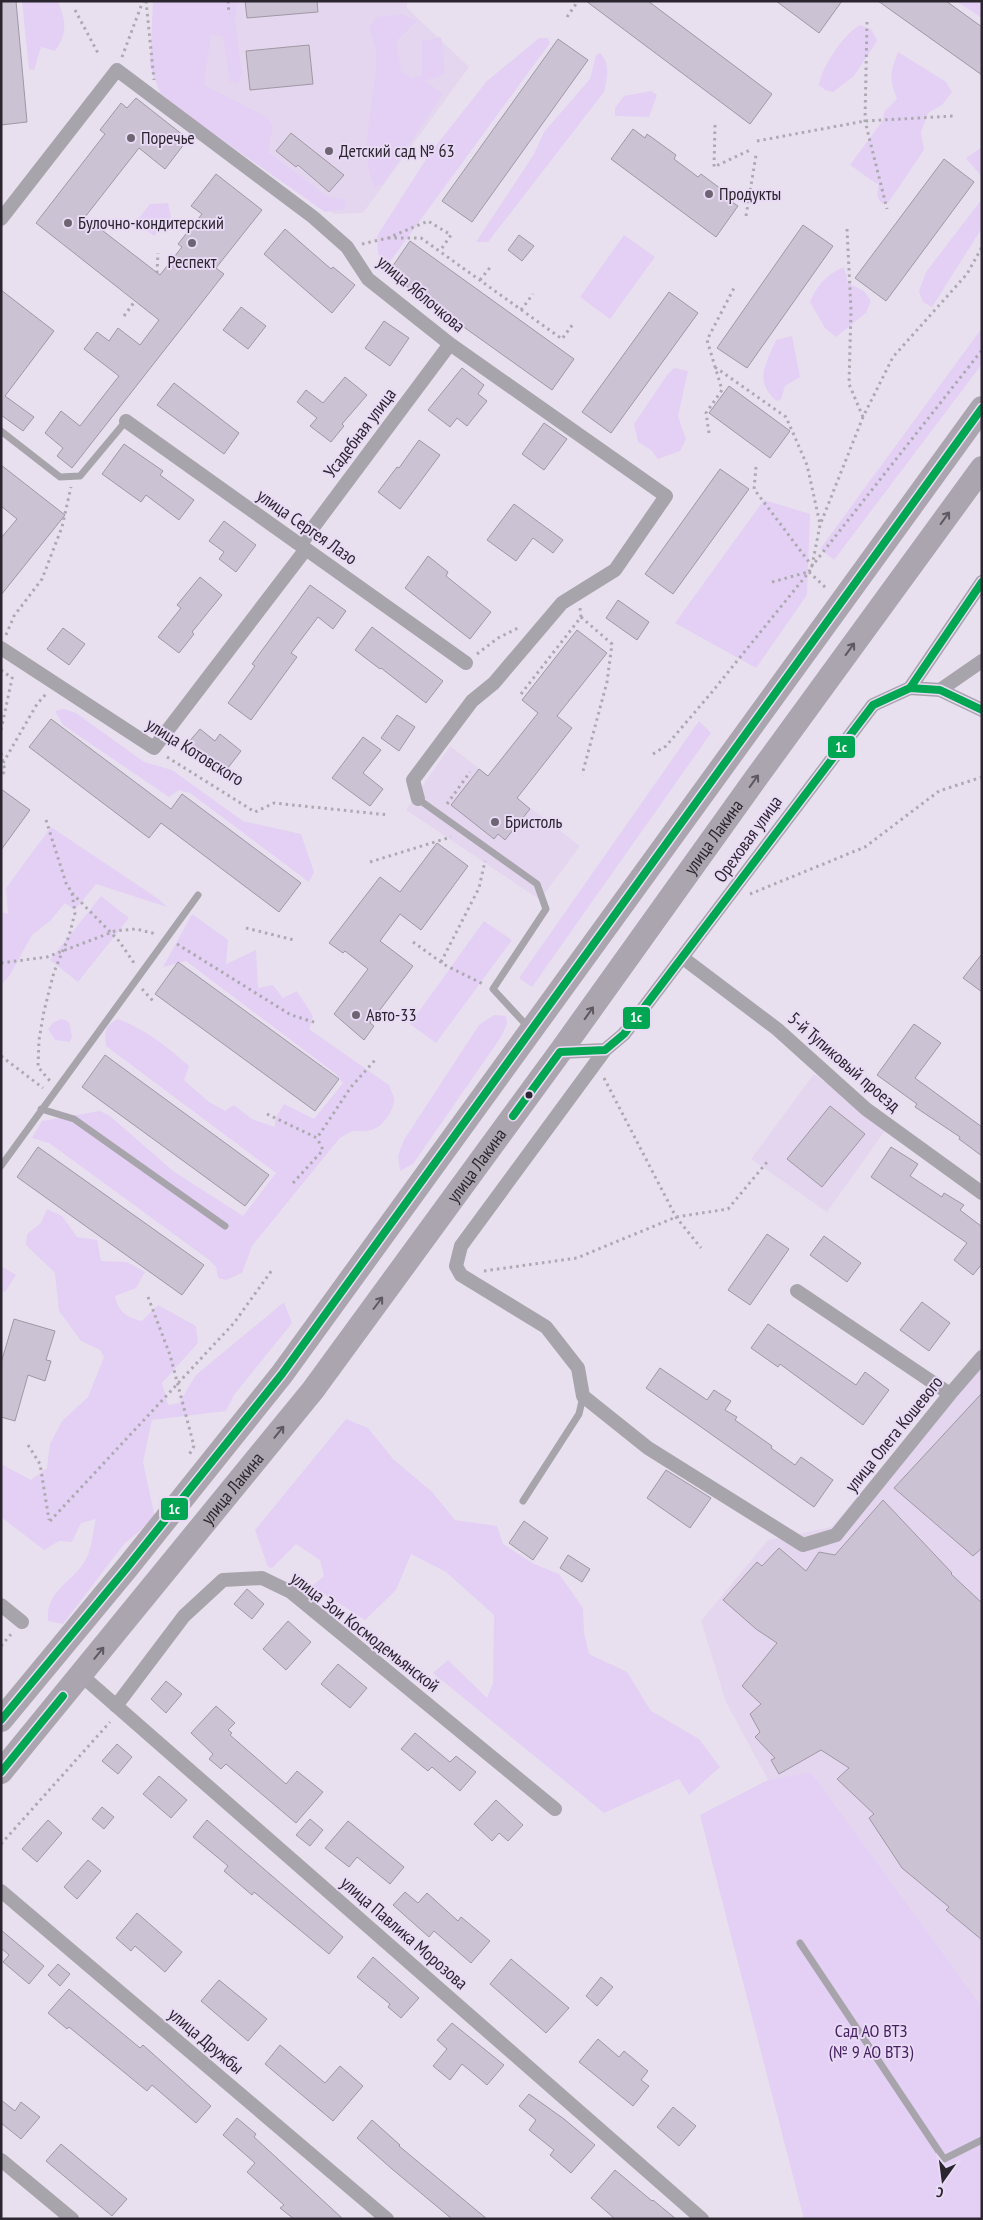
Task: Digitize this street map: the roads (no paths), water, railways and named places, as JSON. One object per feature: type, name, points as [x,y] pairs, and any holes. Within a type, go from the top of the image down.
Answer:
[{"type":"highway","name":"улица Лакина","points":[[1,1720],[126,1569],[282,1374],[982,408]]},
{"type":"highway","name":"улица Лакина","points":[[1,1772],[313,1390],[982,468]]},
{"type":"street","name":"улица Яблочкова","points":[[1,219],[117,70],[313,217],[347,247],[368,279],[450,344],[666,496],[615,570],[562,603],[494,683],[472,701],[413,780],[418,799]]},
{"type":"street","name":"Усадебная улица","points":[[154,748],[450,344]]},
{"type":"street","name":"улица Сергея Лазо","points":[[126,421],[466,664]]},
{"type":"street","points":[[910,688],[982,582]]},
{"type":"street","name":"улица Котовского","points":[[1,648],[154,748]]},
{"type":"street","points":[[940,690],[982,661]]},
{"type":"street","name":"Ореховая улица","points":[[583,1396],[578,1368],[546,1327],[458,1270],[461,1246],[605,1050],[624,1034],[683,958],[873,704],[910,688],[940,690],[982,710]]},
{"type":"street","name":"5-й Тупиковый проезд","points":[[683,958],[777,1028],[866,1109],[982,1193]]},
{"type":"street","points":[[560,1052],[605,1050]]},
{"type":"street","points":[[797,1291],[950,1394]]},
{"type":"street","name":"улица Олега Кошевого","points":[[583,1396],[648,1448],[803,1545],[836,1535],[982,1357]]},
{"type":"street","name":"улица Зои Космодемьянской","points":[[116,1706],[184,1616],[223,1580],[262,1578],[291,1592],[554,1810]]},
{"type":"street","points":[[1,1605],[22,1622]]},
{"type":"street","name":"улица Павлика Морозова","points":[[81,1676],[702,2219]]},
{"type":"street","name":"улица Дружбы","points":[[1,1892],[387,2219]]},
{"type":"street","points":[[1,2160],[72,2219]]},
{"type":"lane","points":[[1,431],[60,477],[80,476],[126,421]]},
{"type":"lane","points":[[418,799],[537,884],[546,909],[493,989],[531,1030]]},
{"type":"lane","points":[[1,1166],[198,895]]},
{"type":"lane","points":[[41,1109],[74,1119],[225,1226]]},
{"type":"lane","points":[[523,1501],[579,1414],[583,1396]]},
{"type":"lane","points":[[800,1943],[944,2158],[982,2140]]},
{"type":"place","name":"Поречье","points":[[131,138]]},
{"type":"place","name":"Детский сад № 63","points":[[329,151]]},
{"type":"place","name":"Продукты","points":[[709,194]]},
{"type":"place","name":"Булочно-кондитерский","points":[[68,223]]},
{"type":"place","name":"Респект","points":[[192,243]]},
{"type":"place","name":"Бристоль","points":[[495,822]]},
{"type":"place","name":"Авто-33","points":[[356,1015]]},
{"type":"park label","name":"Сад АО ВТЗ (№ 9 АО ВТЗ)","points":[[871,2041]]}]
